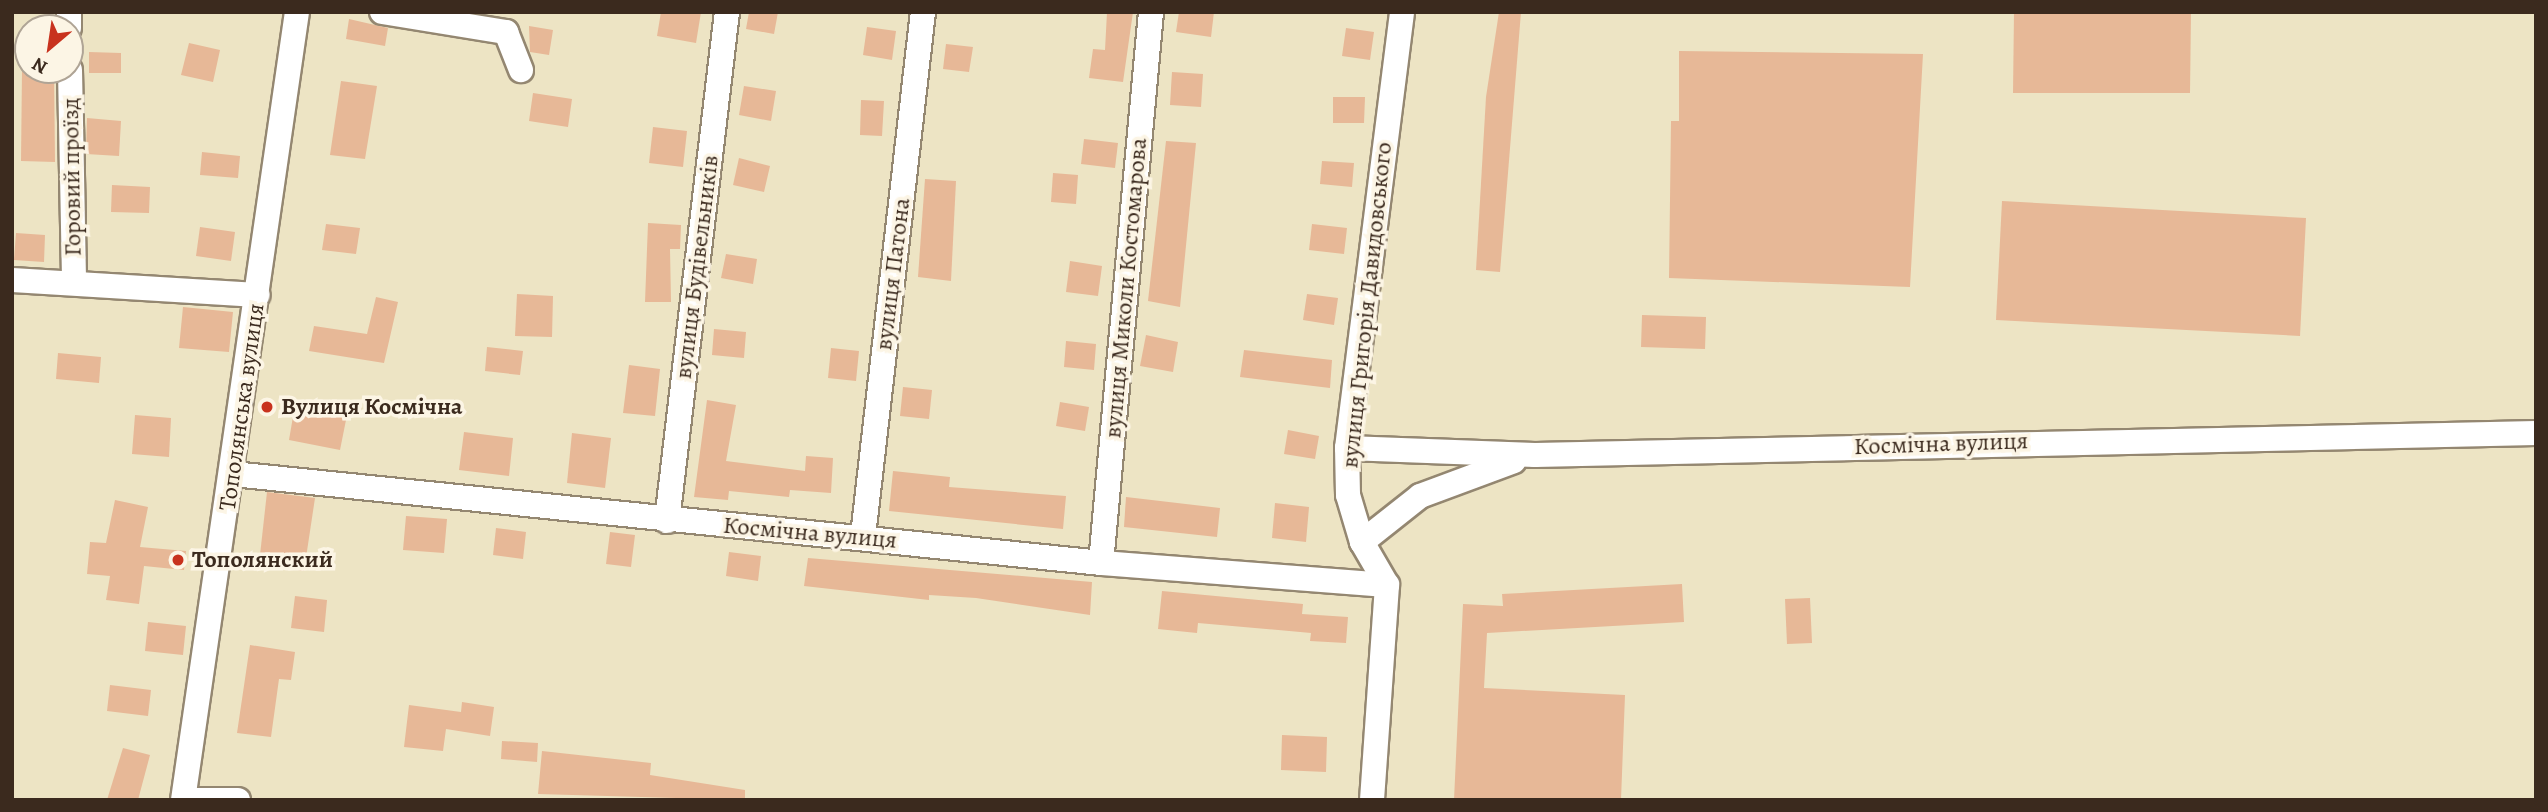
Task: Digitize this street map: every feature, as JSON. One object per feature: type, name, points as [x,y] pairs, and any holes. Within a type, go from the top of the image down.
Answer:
[{"type":"street","name":"Тополянська вулиця","points":[[186,798],[297,12]]},
{"type":"street","points":[[382,12],[506,32],[521,70]]},
{"type":"street","name":"вулиця Будівельників","points":[[667,521],[727,12]]},
{"type":"street","name":"вулиця Патона","points":[[863,537],[923,12]]},
{"type":"street","name":"вулиця Миколи Костомарова","points":[[1101,563],[1151,12]]},
{"type":"street","name":"вулиця Григорія Давидовського","points":[[1387,584],[1362,542],[1348,495],[1347,448],[1402,12]]},
{"type":"street","name":"Горовий проїзд","points":[[70,84],[74,283]]},
{"type":"street","points":[[12,280],[258,295]]},
{"type":"street","name":"Космічна вулиця","points":[[1347,448],[1535,455],[2536,433]]},
{"type":"street","points":[[1362,542],[1420,496],[1535,455]]},
{"type":"street","name":"Космічна вулиця","points":[[233,474],[667,521],[863,537],[1101,563],[1387,584]]},
{"type":"street","points":[[1372,800],[1387,584]]},
{"type":"street","points":[[186,798],[238,800]]},
{"type":"building","points":[[661,12],[701,12],[696,43],[657,36]]},
{"type":"building","points":[[749,12],[778,12],[774,34],[746,29]]},
{"type":"building","points":[[1107,12],[1133,12],[1123,82],[1089,78],[1093,49],[1105,50]]},
{"type":"building","points":[[1179,12],[1214,12],[1211,37],[1176,32]]},
{"type":"building","points":[[1499,12],[1521,12],[1500,272],[1476,270],[1486,97]]},
{"type":"building","points":[[2014,12],[2191,12],[2190,93],[2013,93]]},
{"type":"building","points":[[349,19],[388,28],[385,46],[346,39]]},
{"type":"building","points":[[529,26],[553,30],[549,55],[530,52]]},
{"type":"building","points":[[867,27],[896,31],[892,60],[863,55]]},
{"type":"building","points":[[1346,28],[1374,32],[1370,60],[1342,56]]},
{"type":"building","points":[[189,43],[220,50],[213,82],[181,75]]},
{"type":"building","points":[[946,44],[973,47],[969,72],[943,69]]},
{"type":"building","points":[[1679,51],[1923,54],[1910,287],[1669,278],[1671,121],[1679,121]]},
{"type":"building","points":[[89,52],[121,53],[121,73],[89,73]]},
{"type":"building","points":[[1172,72],[1203,74],[1201,107],[1170,105]]},
{"type":"building","points":[[341,81],[377,86],[365,159],[330,155]]},
{"type":"building","points":[[22,84],[54,84],[55,162],[21,161]]},
{"type":"building","points":[[744,86],[776,91],[771,121],[739,115]]},
{"type":"building","points":[[533,93],[572,99],[568,127],[529,121]]},
{"type":"building","points":[[1333,97],[1365,97],[1364,123],[1333,123]]},
{"type":"building","points":[[861,100],[884,101],[882,136],[860,135]]},
{"type":"building","points":[[87,118],[121,121],[119,156],[86,154]]},
{"type":"building","points":[[653,127],[687,131],[683,167],[649,163]]},
{"type":"building","points":[[1084,139],[1118,143],[1115,168],[1081,164]]},
{"type":"building","points":[[1166,141],[1196,143],[1180,307],[1148,301]]},
{"type":"building","points":[[202,152],[240,156],[238,178],[200,175]]},
{"type":"building","points":[[739,158],[770,166],[764,192],[733,185]]},
{"type":"building","points":[[1322,161],[1354,163],[1352,187],[1320,184]]},
{"type":"building","points":[[1053,173],[1078,175],[1076,204],[1051,202]]},
{"type":"building","points":[[925,179],[956,181],[951,281],[918,277]]},
{"type":"building","points":[[112,185],[150,187],[149,213],[111,212]]},
{"type":"building","points":[[2002,201],[2306,218],[2300,336],[1996,320]]},
{"type":"building","points":[[648,223],[681,225],[680,249],[670,249],[671,302],[645,302]]},
{"type":"building","points":[[326,224],[360,228],[356,254],[322,250]]},
{"type":"building","points":[[1312,224],[1347,228],[1344,254],[1309,250]]},
{"type":"building","points":[[200,227],[235,232],[231,261],[196,256]]},
{"type":"building","points":[[16,233],[45,235],[44,262],[14,260]]},
{"type":"building","points":[[726,254],[757,259],[753,284],[721,278]]},
{"type":"building","points":[[1070,261],[1102,266],[1098,296],[1066,292]]},
{"type":"building","points":[[517,294],[553,296],[552,337],[515,336]]},
{"type":"building","points":[[1307,294],[1338,298],[1334,325],[1303,320]]},
{"type":"building","points":[[376,297],[398,302],[384,363],[309,351],[314,326],[367,334]]},
{"type":"building","points":[[183,307],[233,312],[229,352],[179,348]]},
{"type":"building","points":[[1642,315],[1706,317],[1705,349],[1641,347]]},
{"type":"building","points":[[714,329],[746,332],[744,358],[712,355]]},
{"type":"building","points":[[1146,335],[1178,342],[1173,372],[1140,366]]},
{"type":"building","points":[[1066,341],[1096,344],[1094,370],[1064,367]]},
{"type":"building","points":[[487,347],[523,351],[520,375],[485,371]]},
{"type":"building","points":[[831,348],[859,351],[856,381],[828,378]]},
{"type":"building","points":[[1244,350],[1332,360],[1330,388],[1240,377]]},
{"type":"building","points":[[58,353],[101,357],[99,383],[56,379]]},
{"type":"building","points":[[629,365],[660,369],[655,416],[623,413]]},
{"type":"building","points":[[903,387],[932,390],[929,419],[900,416]]},
{"type":"building","points":[[707,400],[736,405],[726,461],[805,471],[806,456],[833,458],[831,493],[790,490],[789,497],[729,491],[728,500],[694,497]]},
{"type":"building","points":[[1060,402],[1089,407],[1085,431],[1056,426]]},
{"type":"building","points":[[295,405],[347,415],[340,450],[289,440]]},
{"type":"building","points":[[135,415],[171,418],[169,457],[132,454]]},
{"type":"building","points":[[1288,430],[1319,436],[1315,459],[1284,454]]},
{"type":"building","points":[[464,432],[513,438],[509,476],[459,470]]},
{"type":"building","points":[[572,433],[611,438],[605,488],[567,483]]},
{"type":"building","points":[[893,471],[950,477],[949,487],[1066,496],[1063,529],[889,511]]},
{"type":"building","points":[[267,492],[315,498],[304,571],[259,564]]},
{"type":"building","points":[[1126,497],[1220,508],[1217,537],[1124,527]]},
{"type":"building","points":[[115,500],[148,507],[140,547],[186,551],[184,570],[144,566],[139,604],[106,600],[110,576],[87,574],[90,542],[106,543]]},
{"type":"building","points":[[1275,503],[1309,507],[1306,542],[1272,538]]},
{"type":"building","points":[[406,516],[447,519],[444,553],[403,550]]},
{"type":"building","points":[[496,528],[526,532],[523,559],[493,555]]},
{"type":"building","points":[[610,532],[635,535],[631,567],[606,564]]},
{"type":"building","points":[[729,552],[761,556],[758,581],[726,576]]},
{"type":"building","points":[[808,558],[1092,582],[1090,615],[976,598],[929,595],[929,600],[804,586]]},
{"type":"building","points":[[1682,584],[1684,622],[1487,633],[1484,688],[1625,695],[1621,800],[1454,800],[1463,604],[1503,606],[1502,594]]},
{"type":"building","points":[[1162,591],[1303,604],[1302,614],[1348,617],[1346,643],[1310,641],[1311,633],[1198,623],[1197,633],[1158,629]]},
{"type":"building","points":[[295,596],[327,600],[324,632],[291,628]]},
{"type":"building","points":[[1810,598],[1812,643],[1787,644],[1785,599]]},
{"type":"building","points":[[148,622],[186,626],[183,655],[145,651]]},
{"type":"building","points":[[250,645],[295,652],[291,680],[279,679],[271,737],[237,733]]},
{"type":"building","points":[[110,685],[151,690],[148,716],[107,711]]},
{"type":"building","points":[[462,702],[494,707],[490,736],[446,729],[443,751],[404,747],[409,705],[461,712]]},
{"type":"building","points":[[1282,735],[1327,737],[1326,772],[1281,770]]},
{"type":"building","points":[[502,741],[538,743],[537,762],[501,759]]},
{"type":"building","points":[[123,748],[150,755],[138,800],[107,800]]},
{"type":"building","points":[[542,751],[651,763],[650,775],[745,790],[745,800],[538,794]]},
{"type":"place","name":"Вулиця Космічна","points":[[267,407]]},
{"type":"place","name":"Тополянский","points":[[178,560]]}]
